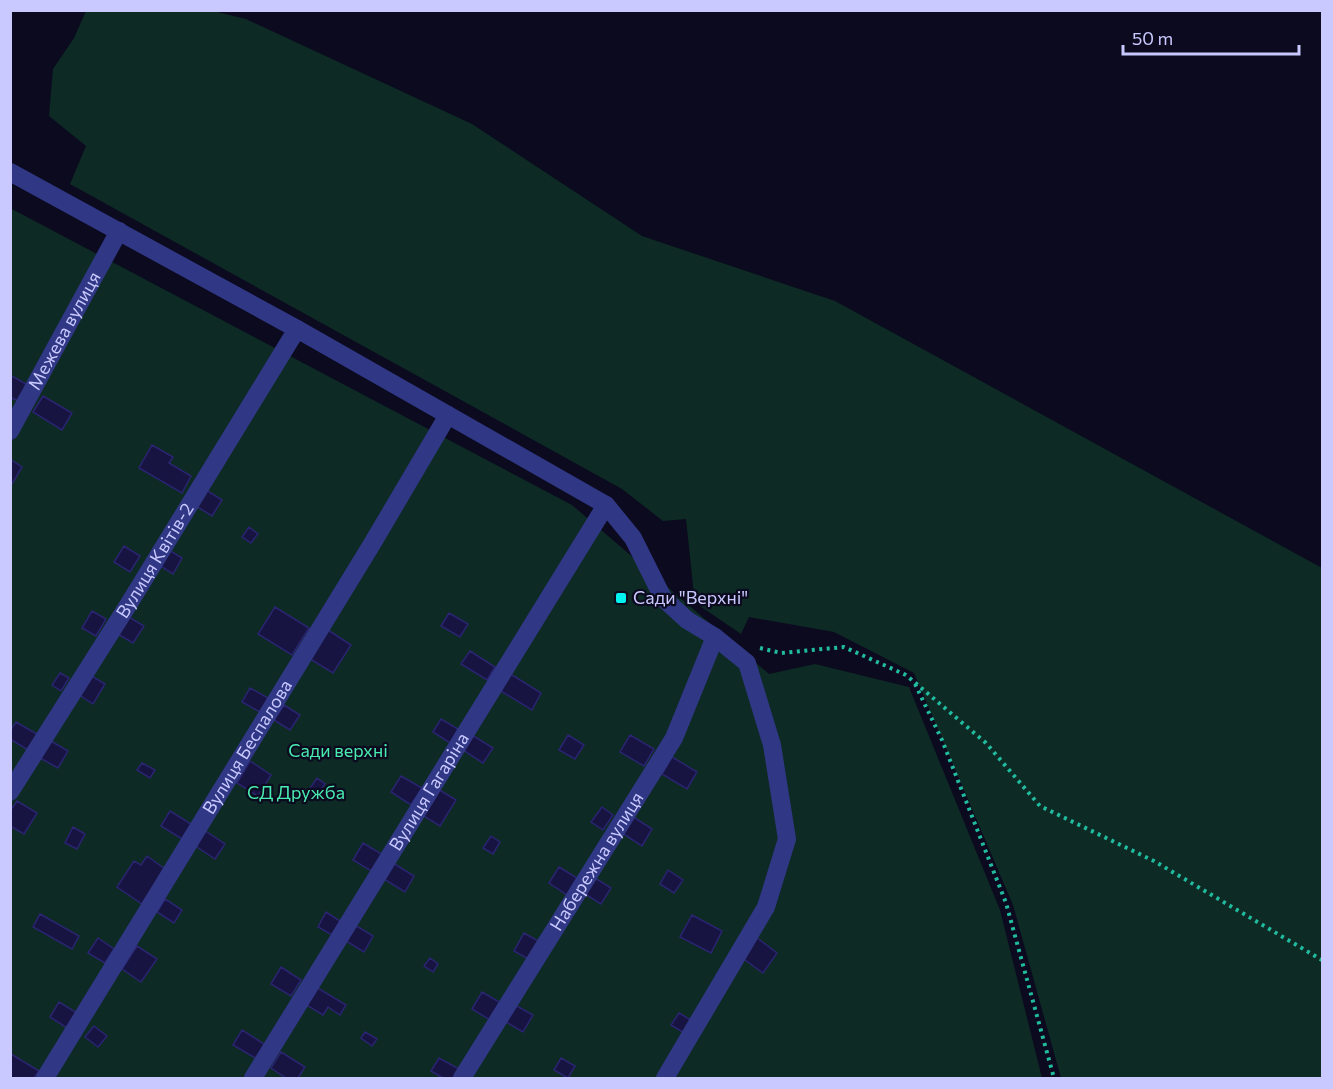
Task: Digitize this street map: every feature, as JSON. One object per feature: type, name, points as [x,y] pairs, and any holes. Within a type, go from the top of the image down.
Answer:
[{"type":"street","points":[[10,172],[297,329],[606,505],[633,538],[663,598],[687,620],[747,663],[772,745],[787,839],[766,908],[665,1078]]},
{"type":"street","name":"Межева вулиця","points":[[10,431],[119,231]]},
{"type":"street","name":"Вулиця Квітів-2","points":[[10,792],[130,602],[297,329]]},
{"type":"street","name":"Вулиця Беспалова","points":[[45,1078],[372,544],[447,415]]},
{"type":"street","name":"Вулиця Гагаріна","points":[[253,1078],[606,505]]},
{"type":"street","name":"Набережна вулиця","points":[[462,1078],[674,738],[715,638]]},
{"type":"path","points":[[759,648],[781,653],[844,647],[906,675],[986,743],[1040,806],[1154,861],[1323,960]]},
{"type":"path","points":[[915,682],[942,740],[1006,903],[1054,1078]]},
{"type":"green space","points":[[86,11],[213,11],[246,19],[472,124],[642,236],[835,301],[1322,568],[1322,1078],[1061,1078],[1013,905],[914,673],[834,632],[749,617],[741,634],[700,606],[694,595],[686,519],[663,521],[622,489],[70,184],[86,146],[49,116],[53,69],[74,38]]},
{"type":"green space","name":"Сади верхні","points":[[10,208],[572,505],[769,674],[815,664],[909,687],[1000,910],[1042,1078],[11,1078]]},
{"type":"building","points":[[10,375],[28,385],[18,401],[10,397]]},
{"type":"building","points":[[43,396],[72,413],[62,430],[33,412]]},
{"type":"building","points":[[152,445],[173,457],[169,463],[191,476],[182,493],[139,468]]},
{"type":"building","points":[[10,459],[22,467],[12,484],[10,483]]},
{"type":"building","points":[[203,488],[222,500],[212,516],[193,504]]},
{"type":"building","points":[[249,527],[258,534],[251,543],[242,537]]},
{"type":"building","points":[[124,546],[140,556],[130,572],[114,562]]},
{"type":"building","points":[[169,550],[182,558],[173,574],[159,565]]},
{"type":"building","points":[[275,607],[309,628],[292,655],[258,634]]},
{"type":"building","points":[[92,611],[106,619],[96,636],[82,628]]},
{"type":"building","points":[[449,613],[468,624],[460,637],[441,626]]},
{"type":"building","points":[[127,616],[144,626],[133,643],[116,633]]},
{"type":"building","points":[[325,628],[351,645],[333,673],[307,657]]},
{"type":"building","points":[[470,651],[495,667],[487,680],[461,664]]},
{"type":"building","points":[[60,673],[69,678],[61,691],[52,685]]},
{"type":"building","points":[[509,673],[541,693],[532,710],[499,690]]},
{"type":"building","points":[[90,675],[105,684],[93,704],[78,694]]},
{"type":"building","points":[[250,688],[268,698],[260,712],[242,702]]},
{"type":"building","points":[[284,705],[300,715],[290,730],[274,720]]},
{"type":"building","points":[[441,719],[458,729],[450,743],[433,732]]},
{"type":"building","points":[[16,722],[37,734],[28,750],[10,739],[10,731]]},
{"type":"building","points":[[472,735],[493,748],[483,763],[463,750]]},
{"type":"building","points":[[568,735],[584,745],[575,759],[559,750]]},
{"type":"building","points":[[630,735],[654,749],[644,766],[620,752]]},
{"type":"building","points":[[51,741],[68,751],[58,768],[40,758]]},
{"type":"building","points":[[672,757],[697,772],[687,789],[662,774]]},
{"type":"building","points":[[250,761],[271,775],[258,796],[237,783]]},
{"type":"building","points":[[142,763],[155,770],[150,778],[137,770]]},
{"type":"building","points":[[401,776],[422,788],[411,805],[391,792]]},
{"type":"building","points":[[317,778],[325,784],[316,797],[308,791]]},
{"type":"building","points":[[438,789],[456,800],[440,826],[422,815]]},
{"type":"building","points":[[17,801],[37,813],[24,834],[10,826],[10,811]]},
{"type":"building","points":[[602,807],[613,815],[603,830],[591,822]]},
{"type":"building","points":[[170,811],[191,824],[182,839],[161,826]]},
{"type":"building","points":[[632,816],[652,829],[642,846],[622,833]]},
{"type":"building","points":[[73,827],[85,834],[77,849],[65,843]]},
{"type":"building","points":[[204,830],[225,844],[215,859],[194,845]]},
{"type":"building","points":[[491,836],[500,842],[493,854],[483,848]]},
{"type":"building","points":[[363,843],[383,855],[373,872],[353,860]]},
{"type":"building","points":[[147,856],[165,869],[142,904],[117,887],[134,861],[141,865]]},
{"type":"building","points":[[393,863],[414,876],[405,892],[384,879]]},
{"type":"building","points":[[559,867],[577,878],[567,895],[549,883]]},
{"type":"building","points":[[668,870],[683,880],[674,893],[660,884]]},
{"type":"building","points":[[595,878],[611,888],[601,904],[585,894]]},
{"type":"building","points":[[165,899],[182,910],[174,923],[157,912]]},
{"type":"building","points":[[326,912],[340,921],[332,935],[318,927]]},
{"type":"building","points":[[40,914],[79,936],[72,949],[33,927]]},
{"type":"building","points":[[692,915],[722,931],[711,953],[680,937]]},
{"type":"building","points":[[355,925],[373,936],[364,952],[346,941]]},
{"type":"building","points":[[524,933],[540,942],[530,960],[514,951]]},
{"type":"building","points":[[756,937],[777,953],[763,973],[741,957]]},
{"type":"building","points":[[98,938],[114,949],[105,963],[88,953]]},
{"type":"building","points":[[137,946],[157,959],[141,982],[122,969]]},
{"type":"building","points":[[430,958],[438,964],[433,972],[424,966]]},
{"type":"building","points":[[281,967],[301,980],[291,996],[271,984]]},
{"type":"building","points":[[316,987],[346,1005],[340,1015],[328,1007],[323,1015],[305,1004]]},
{"type":"building","points":[[482,992],[501,1003],[490,1020],[472,1009]]},
{"type":"building","points":[[59,1002],[77,1013],[67,1028],[50,1017]]},
{"type":"building","points":[[515,1005],[533,1015],[523,1032],[506,1022]]},
{"type":"building","points":[[679,1013],[694,1022],[686,1034],[671,1025]]},
{"type":"building","points":[[94,1026],[107,1036],[98,1047],[85,1037]]},
{"type":"building","points":[[242,1030],[267,1046],[259,1060],[233,1045]]},
{"type":"building","points":[[365,1032],[377,1039],[372,1046],[361,1038]]},
{"type":"building","points":[[281,1052],[305,1067],[298,1078],[286,1078],[271,1068]]},
{"type":"building","points":[[11,1054],[39,1071],[34,1078],[11,1078]]},
{"type":"building","points":[[439,1058],[461,1070],[456,1078],[443,1078],[431,1071]]},
{"type":"building","points":[[561,1058],[575,1066],[568,1078],[554,1070]]},
{"type":"place","name":"Сади \"Верхні\"","points":[[621,598]]},
{"type":"park label","name":"СД Дружба","points":[[296,793]]}]
